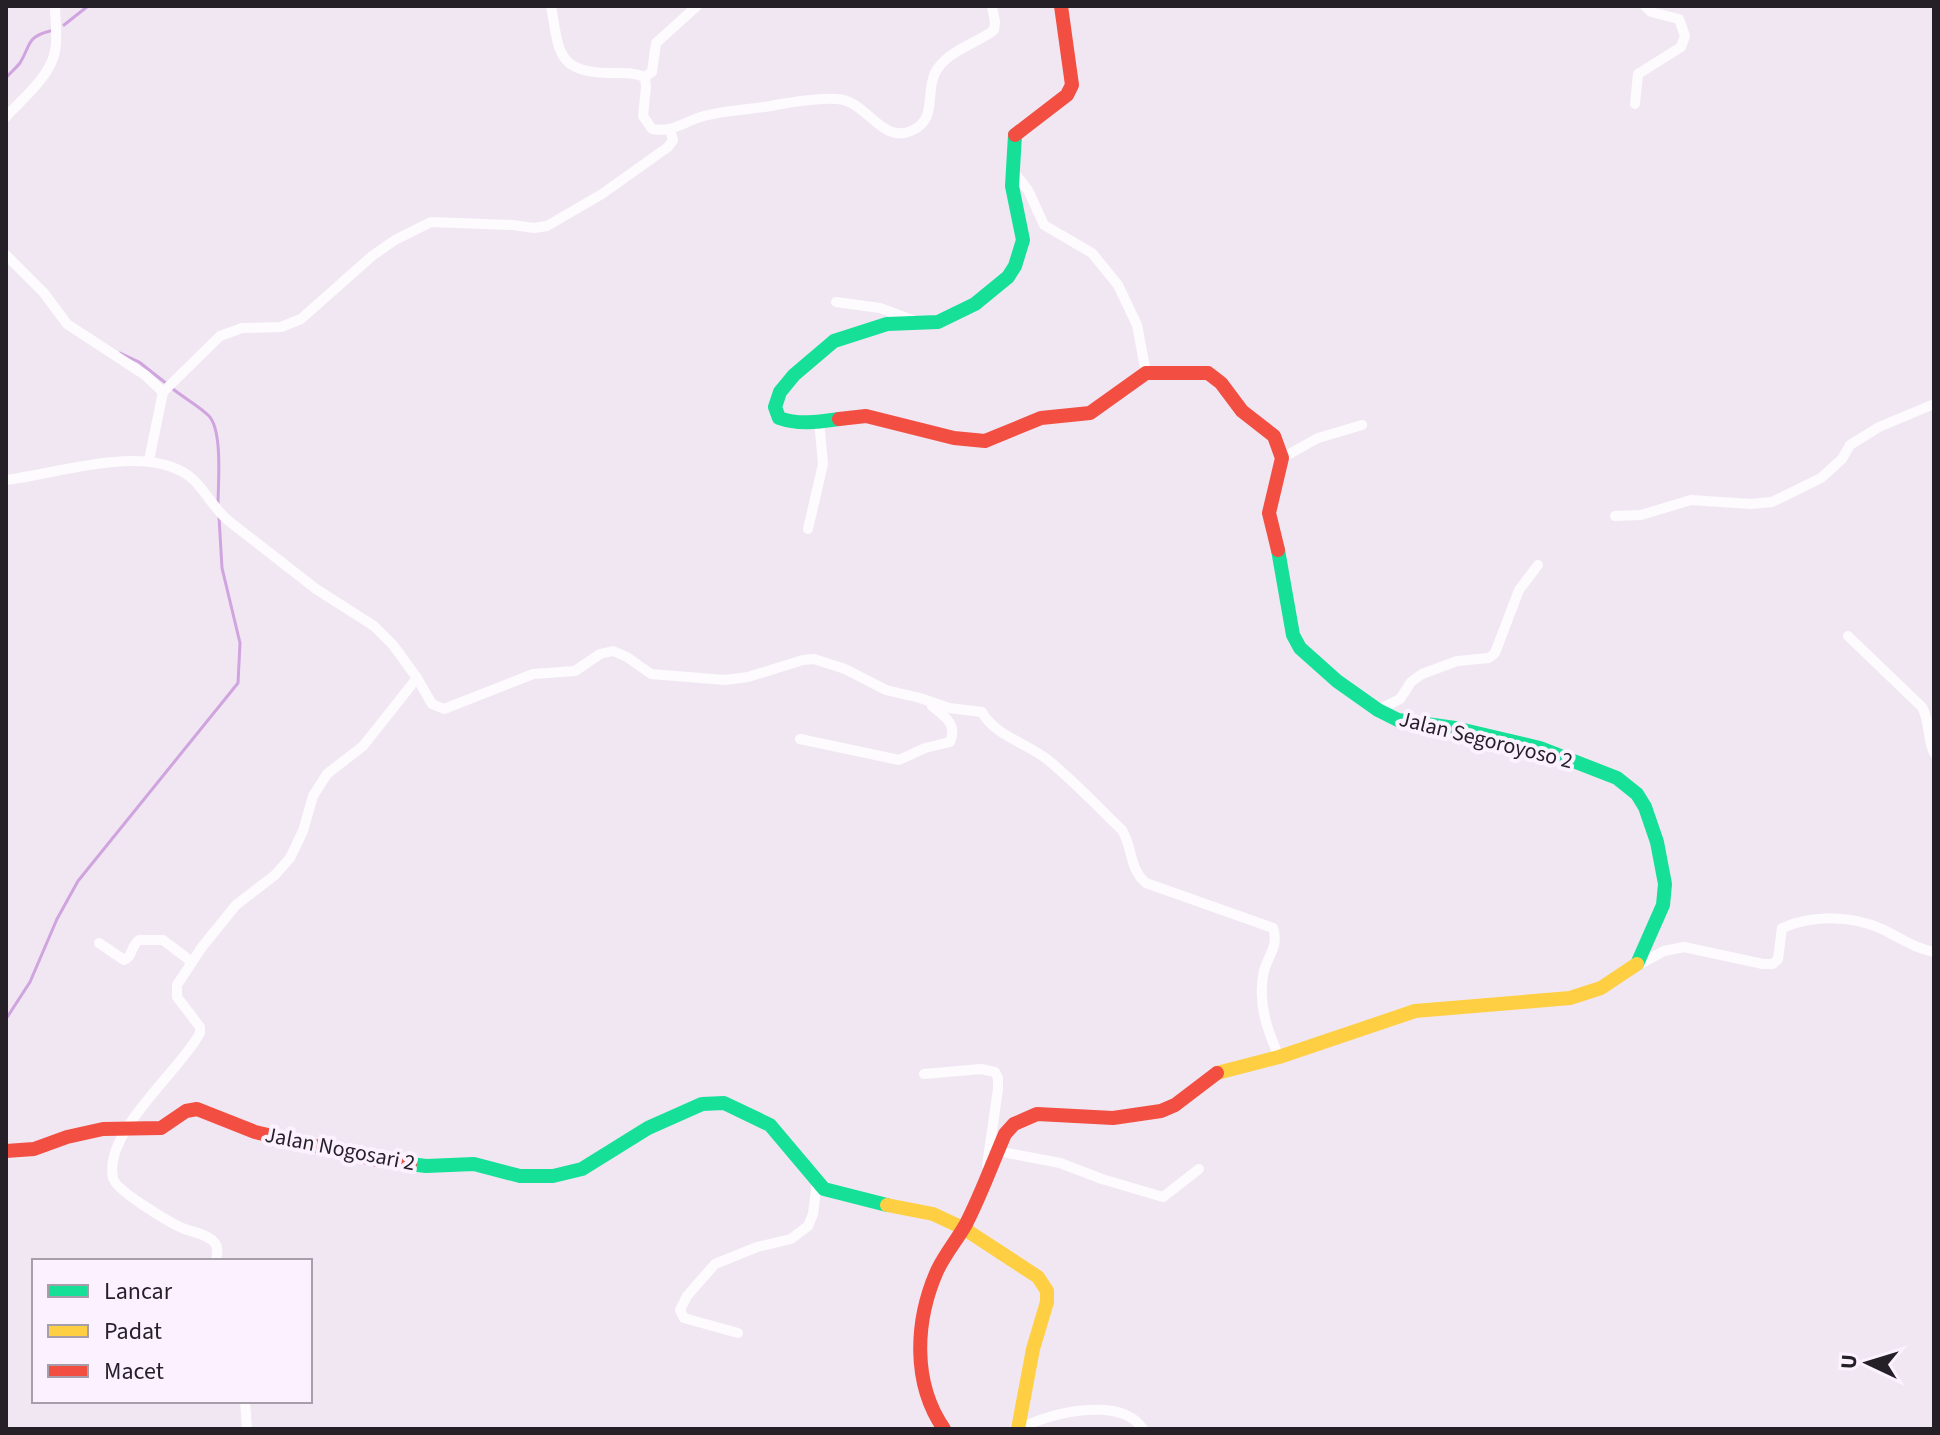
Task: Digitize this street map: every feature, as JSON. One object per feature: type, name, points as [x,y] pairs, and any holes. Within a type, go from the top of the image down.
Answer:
[{"type":"street","points":[[6,117],[54,57],[55,6]]},
{"type":"street","points":[[551,6],[559,49],[575,68],[591,73],[637,73],[645,77]]},
{"type":"street","points":[[645,77],[652,72],[656,43],[697,6]]},
{"type":"street","points":[[645,77],[643,119],[652,129],[670,130],[711,115],[838,99],[859,107],[892,133],[908,133],[921,126],[930,110],[937,70],[958,52],[994,30],[992,6]]},
{"type":"street","points":[[1061,6],[1072,85],[1067,95],[1015,133],[1012,186],[1023,240],[1015,266],[998,288],[975,304],[938,322],[887,324],[834,341],[794,375],[780,392],[776,414],[789,422],[866,416],[954,438],[985,441],[1041,418],[1090,413],[1146,373],[1208,373],[1221,383],[1242,411],[1274,436],[1282,458],[1318,438],[1362,425]]},
{"type":"street","points":[[1635,104],[1638,74],[1681,47],[1685,36],[1679,19],[1651,12],[1645,6]]},
{"type":"street","points":[[149,460],[163,392],[220,336],[242,328],[281,327],[301,319],[372,256],[424,225],[441,221],[540,228],[555,222],[602,194],[668,147],[673,140],[670,130]]},
{"type":"street","points":[[1013,171],[1028,190],[1044,225],[1092,253],[1118,285],[1137,325],[1146,373]]},
{"type":"street","points":[[6,255],[44,293],[67,324],[99,348],[145,375],[163,392]]},
{"type":"street","points":[[836,302],[880,308],[919,323]]},
{"type":"street","points":[[1615,516],[1641,515],[1691,500],[1751,504],[1772,502],[1821,478],[1842,459],[1850,445],[1879,427],[1934,404]]},
{"type":"street","points":[[808,529],[823,464],[819,421]]},
{"type":"street","name":"Jalan Segoroyoso 2","points":[[1282,458],[1269,513],[1283,571],[1293,635],[1300,648],[1337,681],[1398,720],[1455,728],[1540,748],[1617,778],[1637,794],[1657,842],[1665,884],[1663,905],[1636,965]]},
{"type":"street","points":[[6,480],[73,467],[149,460],[192,478],[218,512],[230,522],[316,589],[374,626],[393,645],[432,704],[444,709],[524,676],[575,671],[600,654],[613,651],[651,674],[725,680],[814,659],[845,669],[886,690],[949,708],[982,712],[991,726],[1034,749],[1051,762],[1122,830],[1129,841],[1134,868],[1146,883],[1273,928],[1276,945],[1263,973],[1262,1009],[1279,1057]]},
{"type":"street","points":[[1378,710],[1400,699],[1411,682],[1422,674],[1457,661],[1489,658],[1495,653],[1519,590],[1538,565]]},
{"type":"street","points":[[1848,636],[1922,707],[1934,753]]},
{"type":"street","points":[[216,1259],[218,1250],[212,1240],[174,1224],[124,1193],[115,1183],[114,1161],[127,1127],[186,1056],[200,1033],[200,1027],[176,993],[177,985],[236,905],[282,868],[297,845],[320,784],[327,774],[363,746],[417,678]]},
{"type":"street","points":[[800,739],[899,760],[925,748],[950,742],[953,728],[949,720],[920,698]]},
{"type":"street","points":[[944,1429],[934,1417],[923,1391],[923,1339],[928,1299],[935,1277],[963,1228],[1009,1128],[1027,1117],[1060,1114],[1113,1118],[1161,1111],[1175,1105],[1214,1074],[1279,1057],[1385,1019],[1415,1011],[1570,998],[1601,988],[1664,951],[1684,947],[1773,964],[1778,959],[1782,928],[1841,918],[1871,925],[1913,947],[1934,952]]},
{"type":"street","points":[[99,943],[124,960],[139,940],[159,939],[192,962]]},
{"type":"street","points":[[924,1074],[981,1069],[995,1072],[998,1078],[985,1179]]},
{"type":"street","name":"Jalan Nogosari 2","points":[[6,1151],[34,1149],[87,1132],[127,1127],[161,1128],[186,1111],[197,1109],[255,1132],[373,1159],[426,1166],[474,1164],[520,1176],[545,1177],[582,1169],[648,1128],[712,1101],[735,1106],[770,1125],[824,1189],[933,1214],[963,1228],[1038,1277],[1047,1291],[1047,1302],[1033,1349],[1018,1429]]},
{"type":"street","points":[[997,1151],[1060,1163],[1163,1197],[1199,1169]]},
{"type":"street","points":[[738,1333],[684,1318],[680,1310],[684,1300],[720,1261],[757,1247],[785,1242],[797,1235],[811,1221],[817,1182]]},
{"type":"street","points":[[245,1403],[247,1429]]},
{"type":"street","points":[[1018,1429],[1037,1419],[1062,1413],[1115,1410],[1138,1422],[1143,1429]]},
{"type":"waterway","points":[[64,25],[88,6]]},
{"type":"waterway","points":[[6,78],[20,63],[30,42],[50,31]]},
{"type":"waterway","points":[[120,353],[139,362],[167,384]]},
{"type":"waterway","points":[[173,389],[205,412],[213,423],[219,459],[218,505]]},
{"type":"waterway","points":[[6,1019],[30,982],[57,919],[78,881],[238,683],[240,643],[222,568],[219,517]]},
{"type":"traffic: fast","points":[[839,419],[794,422],[779,418],[775,407],[780,392],[794,375],[834,341],[887,324],[938,322],[975,304],[1008,277],[1015,266],[1023,240],[1012,186],[1015,135]]},
{"type":"traffic: fast","points":[[1278,550],[1293,635],[1300,648],[1337,681],[1378,710],[1398,720],[1455,728],[1540,748],[1617,778],[1637,794],[1657,842],[1665,884],[1663,905],[1637,964]]},
{"type":"traffic: fast","points":[[410,1164],[474,1164],[520,1176],[553,1176],[582,1169],[648,1128],[702,1104],[724,1103],[770,1125],[824,1189],[887,1205]]},
{"type":"traffic: slow","points":[[1217,1073],[1279,1057],[1415,1011],[1570,998],[1601,988],[1637,964]]},
{"type":"traffic: slow","points":[[887,1205],[933,1214],[963,1228],[1038,1277],[1047,1291],[1018,1429]]},
{"type":"traffic: jam","points":[[1015,135],[1067,95],[1072,85],[1061,6]]},
{"type":"traffic: jam","points":[[839,419],[866,416],[954,438],[985,441],[1041,418],[1090,413],[1146,373],[1208,373],[1221,383],[1242,411],[1274,436],[1282,458],[1269,513],[1278,550]]},
{"type":"traffic: jam","points":[[944,1429],[926,1392],[922,1372],[920,1352],[924,1310],[937,1271],[971,1213],[1005,1134],[1014,1124],[1037,1114],[1113,1118],[1161,1111],[1175,1105],[1217,1073]]},
{"type":"traffic: jam","points":[[6,1151],[34,1149],[103,1129],[161,1128],[186,1111],[197,1109],[255,1132],[373,1159],[410,1164]]}]
